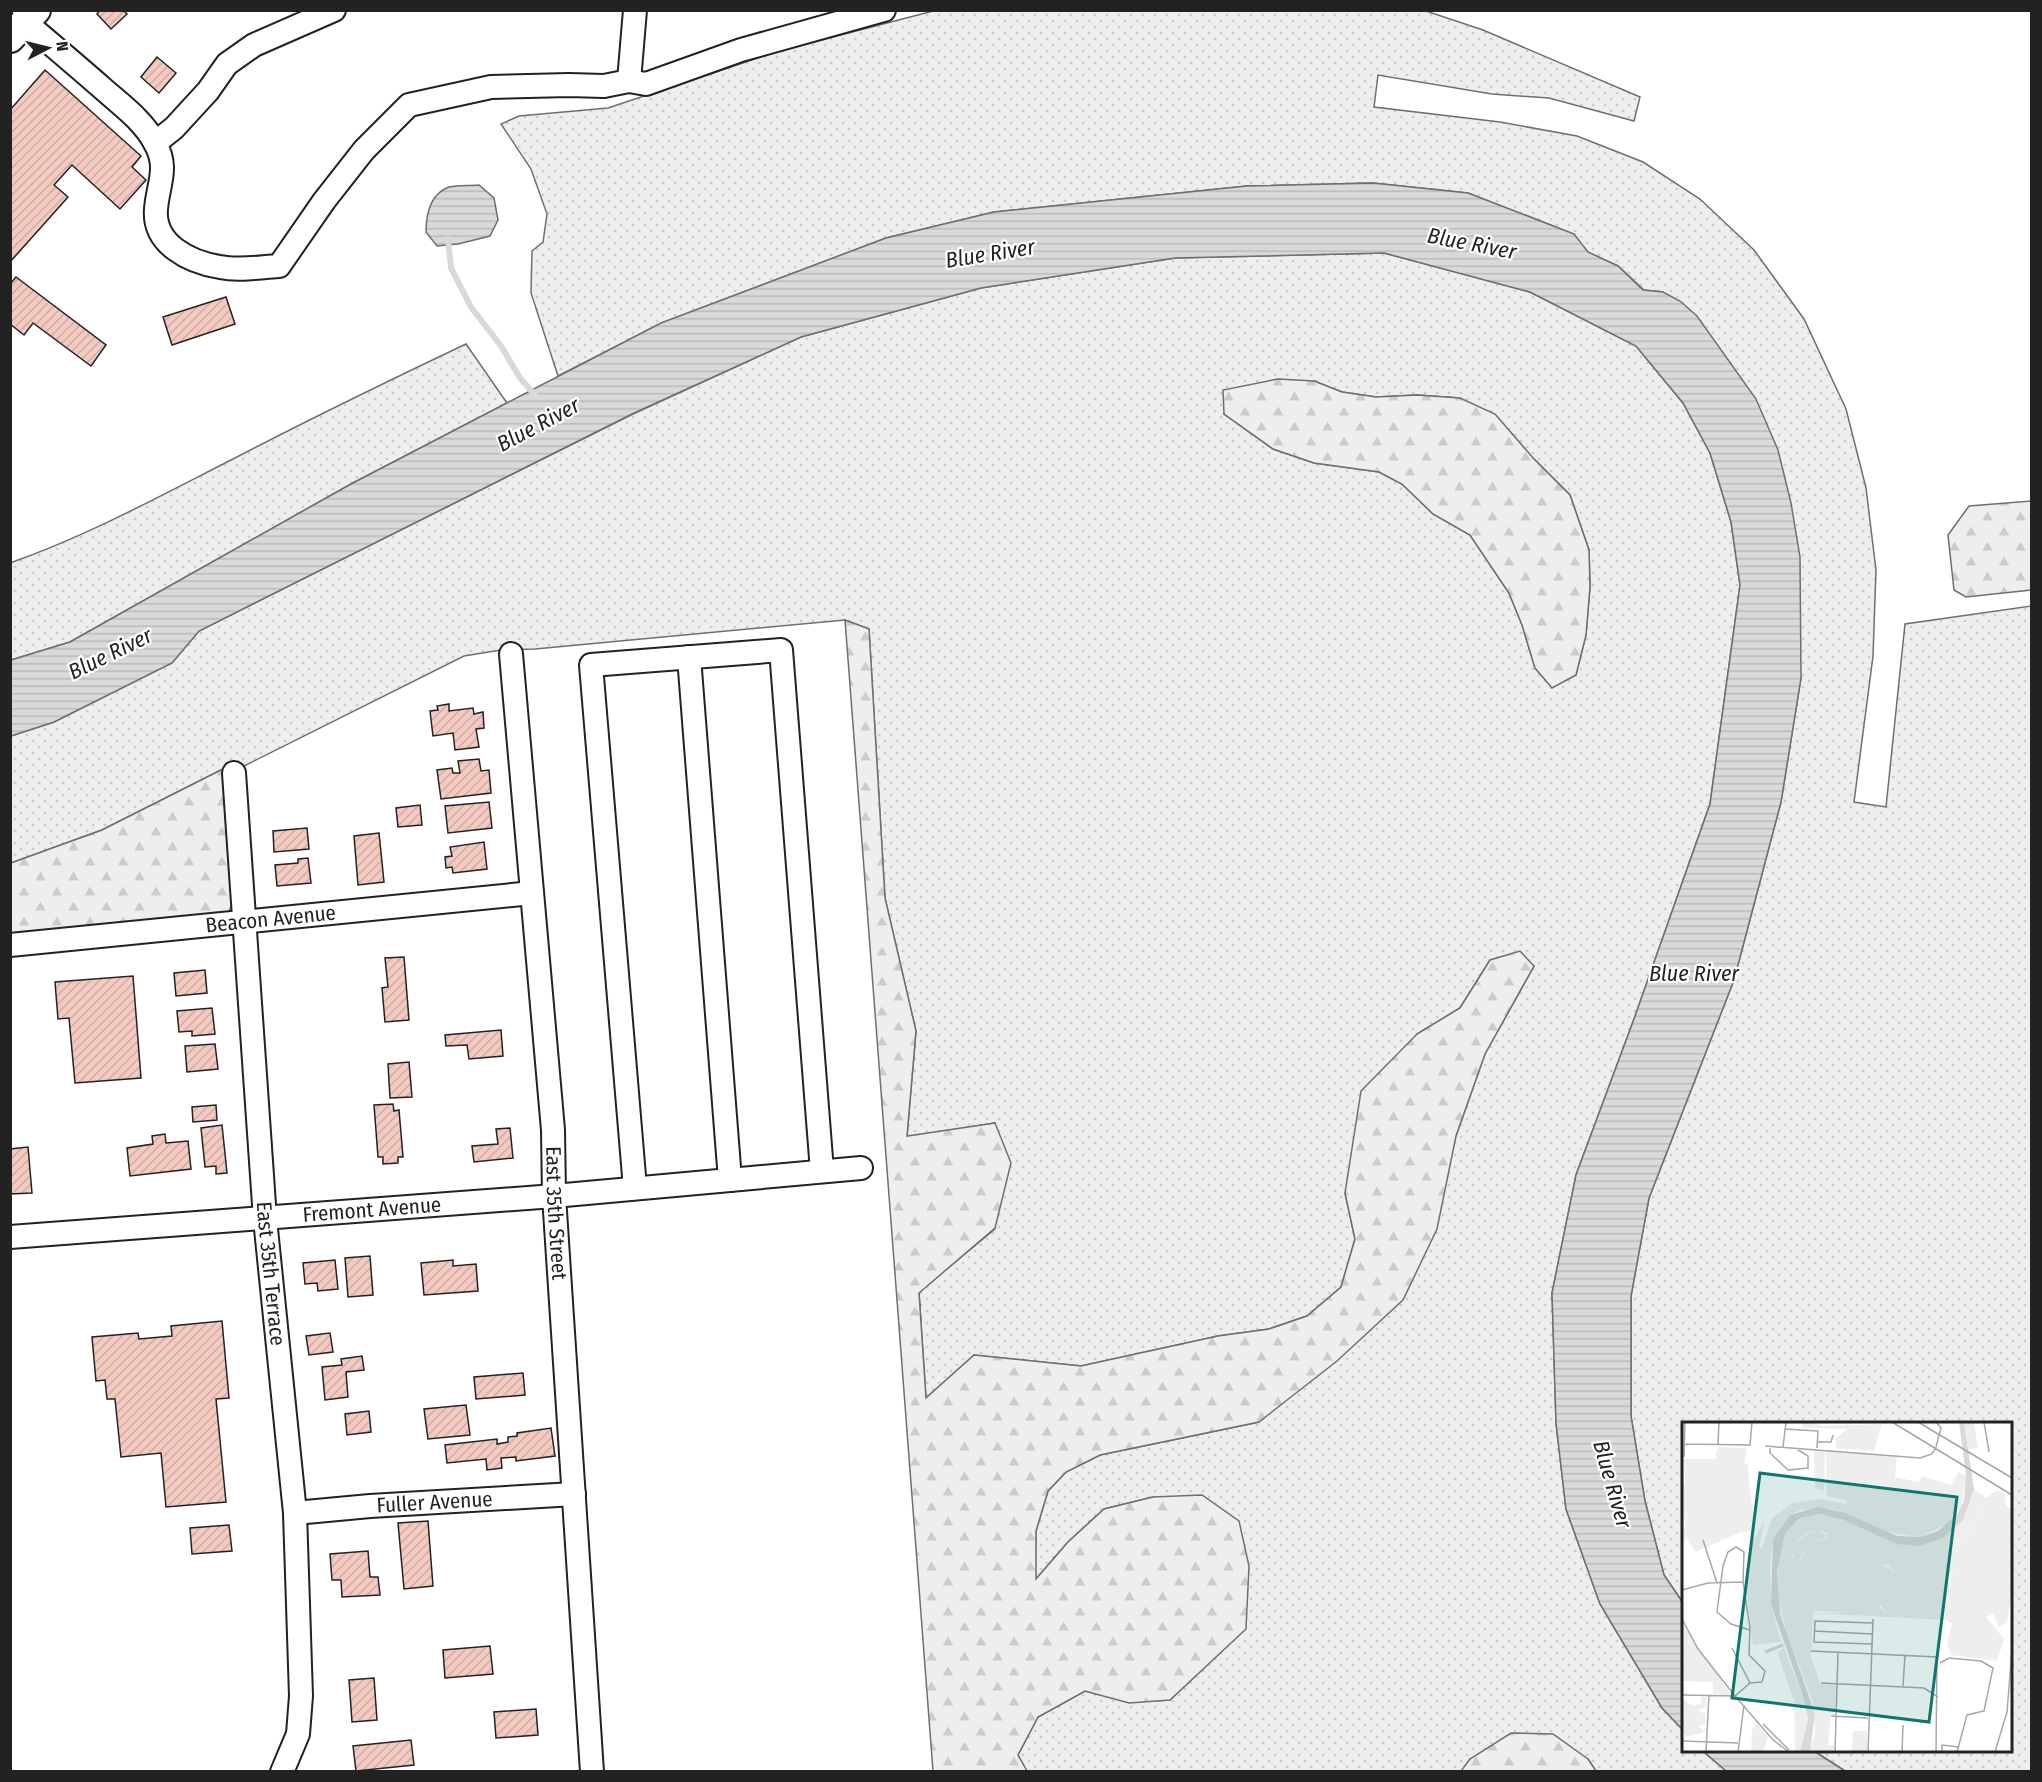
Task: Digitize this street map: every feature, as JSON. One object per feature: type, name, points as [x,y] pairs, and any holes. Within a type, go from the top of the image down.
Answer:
[{"type":"street","points":[[155,143],[174,128],[208,91],[227,64],[254,45],[334,10]]},
{"type":"street","points":[[629,81],[635,10]]},
{"type":"street","points":[[24,20],[134,116],[155,143],[164,169],[156,210],[158,230],[174,250],[199,262],[220,268],[279,266],[324,201],[364,150],[409,105],[491,87],[604,86],[629,81],[646,84],[741,50],[884,10]]},
{"type":"street","points":[[635,1188],[591,664],[781,650],[822,1171]]},
{"type":"street","name":"East 35th Street","points":[[511,654],[553,1130],[554,1197],[592,1772]]},
{"type":"street","points":[[689,657],[730,1180]]},
{"type":"street","name":"East 35th Terrace","points":[[234,773],[265,1219],[295,1513],[301,1696],[298,1734],[282,1772]]},
{"type":"street","name":"Beacon Avenue","points":[[10,945],[532,893]]},
{"type":"street","name":"Fremont Avenue","points":[[10,1238],[554,1197],[861,1168]]},
{"type":"street","name":"Fuller Avenue","points":[[295,1513],[370,1506],[574,1494]]},
{"type":"green space","points":[[937,10],[1426,11],[1483,30],[1640,97],[1634,121],[1549,98],[1492,94],[1378,75],[1374,107],[1500,122],[1577,136],[1643,162],[1700,199],[1754,250],[1804,319],[1846,409],[1866,488],[1876,570],[1873,656],[1854,802],[1886,807],[1905,624],[2031,606],[2031,1771],[1845,1771],[1816,1752],[2012,1752],[2012,1422],[1682,1422],[1682,1602],[1664,1575],[1645,1501],[1631,1416],[1631,1296],[1649,1198],[1734,980],[1781,802],[1801,678],[1663,292],[1644,290],[1618,266],[1587,252],[1574,234],[1468,193],[1373,183],[1247,186],[994,212],[886,238],[662,323],[558,376],[531,293],[532,251],[543,242],[547,214],[531,169],[501,124],[519,116],[608,108],[779,51]]},
{"type":"green space","points":[[1384,253],[1530,292],[1636,346],[1683,403],[1710,453],[1731,522],[1740,585],[1710,804],[1576,1175],[1552,1293],[1556,1423],[1566,1509],[1600,1604],[1662,1708],[1682,1729],[1682,1752],[1704,1752],[1726,1771],[1596,1771],[1588,1759],[1470,1759],[1461,1772],[1027,1772],[1018,1755],[1038,1717],[1085,1691],[1129,1702],[1170,1700],[1245,1629],[1153,1497],[1104,1509],[1068,1542],[1035,1580],[1036,1531],[1048,1491],[1066,1472],[1100,1455],[1259,1422],[1456,1136],[1485,1054],[1534,966],[1490,960],[1460,1008],[1417,1034],[1345,1193],[1355,1239],[1341,1287],[1307,1316],[1269,1329],[1218,1336],[1081,1366],[974,1355],[926,1398],[919,1292],[995,1229],[995,1123],[907,1137],[916,1031],[885,898],[869,629],[845,620],[535,649],[501,650],[464,656],[244,766],[223,769],[102,830],[11,863],[11,736],[54,722],[172,663],[199,631],[633,414],[801,337],[981,288],[1175,258]],"holes":[[[1314,381],[1342,392],[1376,397],[1417,395],[1460,398],[1534,459],[1570,495],[1589,550],[1590,587],[1586,635],[1576,675],[1552,687],[1535,668],[1522,625],[1509,593],[1470,535],[1433,514],[1402,484],[1379,472],[1314,463],[1273,449],[1224,414]]]},
{"type":"green space","points":[[466,344],[507,403],[351,484],[70,642],[11,660],[10,563],[67,541],[123,515]]},
{"type":"green space","points":[[1278,379],[1314,381],[1342,392],[1376,397],[1417,395],[1460,398],[1495,414],[1534,459],[1570,495],[1589,550],[1590,587],[1586,635],[1576,675],[1552,688],[1535,668],[1522,625],[1509,593],[1470,535],[1433,514],[1402,484],[1379,472],[1314,463],[1273,449],[1224,414],[1223,390]]},
{"type":"green space","points":[[2031,501],[2031,590],[1966,597],[1954,590],[1948,535],[1969,506]]},
{"type":"green space","points":[[845,620],[869,629],[885,898],[916,1031],[907,1136],[995,1123],[1011,1163],[995,1228],[919,1293],[926,1398],[974,1355],[1081,1366],[1218,1336],[1269,1329],[1307,1316],[1341,1287],[1355,1239],[1345,1193],[1361,1091],[1417,1034],[1460,1008],[1490,960],[1520,951],[1534,966],[1485,1054],[1456,1136],[1437,1229],[1403,1300],[1337,1361],[1259,1422],[1100,1455],[1066,1472],[1048,1491],[1036,1531],[1036,1579],[1068,1542],[1104,1509],[1153,1497],[1202,1495],[1239,1521],[1249,1566],[1246,1629],[1170,1700],[1129,1703],[1085,1691],[1038,1717],[1018,1755],[1027,1771],[933,1771]]},
{"type":"green space","points":[[223,769],[233,901],[228,914],[11,934],[11,863],[102,830]]},
{"type":"green space","points":[[1511,1733],[1553,1734],[1588,1759],[1596,1771],[1461,1771],[1470,1759]]},
{"type":"water","name":"Blue River","points":[[1373,183],[1468,193],[1574,234],[1588,252],[1618,266],[1643,290],[1663,292],[1680,301],[1697,316],[1756,399],[1778,450],[1791,503],[1800,557],[1801,678],[1781,802],[1734,980],[1649,1198],[1631,1296],[1631,1416],[1645,1501],[1664,1575],[1682,1602],[1682,1729],[1662,1708],[1600,1604],[1566,1509],[1556,1423],[1552,1293],[1576,1175],[1710,804],[1740,585],[1731,522],[1710,453],[1683,403],[1636,346],[1530,292],[1384,253],[1175,258],[981,288],[801,337],[632,414],[199,631],[172,663],[54,722],[11,736],[11,660],[70,642],[351,484],[661,323],[886,238],[994,212],[1247,186]]},
{"type":"water","points":[[479,185],[494,198],[498,220],[490,236],[458,244],[437,246],[426,232],[430,205],[437,194],[449,187]]},
{"type":"water","points":[[1704,1752],[1816,1752],[1845,1771],[1726,1771]]},
{"type":"building","points":[[100,10],[123,10],[127,14],[111,29],[97,14]]},
{"type":"building","points":[[157,57],[176,73],[159,93],[141,77]]},
{"type":"building","points":[[45,70],[141,156],[132,167],[146,180],[120,209],[72,165],[54,185],[68,197],[10,262],[10,110]]},
{"type":"building","points":[[16,277],[106,345],[91,366],[33,323],[24,335],[10,324],[10,284]]},
{"type":"building","points":[[226,297],[235,324],[172,345],[163,317]]},
{"type":"building","points":[[449,704],[449,711],[473,708],[474,714],[483,712],[484,728],[476,729],[479,747],[455,750],[453,733],[433,736],[430,711],[438,710],[437,706]]},
{"type":"building","points":[[479,759],[481,771],[489,770],[491,793],[441,799],[437,770],[452,768],[453,773],[460,773],[458,761]]},
{"type":"building","points":[[489,802],[492,828],[448,833],[445,806]]},
{"type":"building","points":[[420,805],[422,825],[398,827],[396,808]]},
{"type":"building","points":[[307,828],[309,849],[274,852],[273,831]]},
{"type":"building","points":[[379,833],[384,882],[358,885],[354,836]]},
{"type":"building","points":[[484,842],[487,869],[453,873],[452,867],[446,868],[445,857],[452,856],[450,847]]},
{"type":"building","points":[[308,858],[311,883],[277,886],[275,865],[298,863],[298,859]]},
{"type":"building","points":[[404,957],[409,1020],[385,1022],[382,988],[388,987],[385,958]]},
{"type":"building","points":[[205,970],[207,993],[176,996],[174,973]]},
{"type":"building","points":[[133,976],[141,1078],[75,1083],[69,1018],[58,1019],[55,982]]},
{"type":"building","points":[[212,1008],[215,1034],[192,1036],[192,1031],[179,1032],[177,1011]]},
{"type":"building","points":[[501,1030],[503,1056],[469,1059],[467,1045],[446,1046],[445,1035]]},
{"type":"building","points":[[215,1044],[218,1069],[187,1072],[185,1046]]},
{"type":"building","points":[[409,1062],[412,1097],[390,1098],[388,1064]]},
{"type":"building","points":[[393,1104],[394,1111],[399,1110],[403,1157],[398,1157],[398,1163],[383,1164],[383,1157],[378,1157],[374,1105]]},
{"type":"building","points":[[216,1105],[217,1120],[193,1122],[192,1107]]},
{"type":"building","points":[[222,1125],[227,1173],[216,1174],[216,1166],[205,1167],[201,1128]]},
{"type":"building","points":[[510,1128],[513,1158],[474,1162],[472,1146],[498,1144],[496,1129]]},
{"type":"building","points":[[165,1134],[166,1143],[188,1141],[191,1169],[130,1176],[127,1148],[153,1144],[152,1136]]},
{"type":"building","points":[[28,1147],[32,1193],[10,1194],[10,1149]]},
{"type":"building","points":[[370,1256],[373,1295],[348,1297],[345,1258]]},
{"type":"building","points":[[335,1260],[338,1289],[318,1291],[317,1283],[305,1284],[303,1263]]},
{"type":"building","points":[[453,1260],[453,1266],[476,1264],[478,1291],[424,1295],[421,1263]]},
{"type":"building","points":[[222,1321],[229,1398],[216,1399],[226,1502],[166,1507],[161,1453],[121,1457],[115,1399],[107,1399],[105,1380],[96,1381],[92,1337],[138,1333],[139,1339],[172,1336],[171,1326]]},
{"type":"building","points":[[330,1333],[333,1352],[309,1355],[306,1336]]},
{"type":"building","points":[[362,1356],[364,1370],[346,1372],[348,1397],[325,1400],[322,1367],[342,1365],[341,1359]]},
{"type":"building","points":[[523,1373],[525,1395],[476,1399],[474,1377]]},
{"type":"building","points":[[466,1405],[470,1435],[428,1439],[424,1409]]},
{"type":"building","points":[[369,1411],[371,1432],[347,1435],[345,1414]]},
{"type":"building","points":[[551,1428],[555,1456],[516,1461],[516,1457],[501,1458],[502,1468],[487,1470],[486,1459],[447,1463],[445,1445],[497,1439],[497,1444],[508,1442],[508,1437],[517,1436],[517,1433]]},
{"type":"building","points":[[428,1521],[433,1586],[404,1589],[398,1523]]},
{"type":"building","points":[[229,1525],[232,1551],[192,1554],[190,1528]]},
{"type":"building","points":[[368,1551],[370,1577],[378,1577],[380,1595],[342,1597],[341,1580],[332,1580],[330,1554]]},
{"type":"building","points":[[490,1646],[493,1674],[445,1678],[443,1650]]},
{"type":"building","points":[[374,1678],[377,1720],[352,1722],[349,1680]]},
{"type":"building","points":[[536,1709],[538,1735],[496,1738],[494,1712]]},
{"type":"building","points":[[411,1740],[414,1765],[356,1771],[353,1746]]},
{"type":"waterway","points":[[448,239],[451,268],[471,307],[501,346],[520,378],[535,395]]}]
